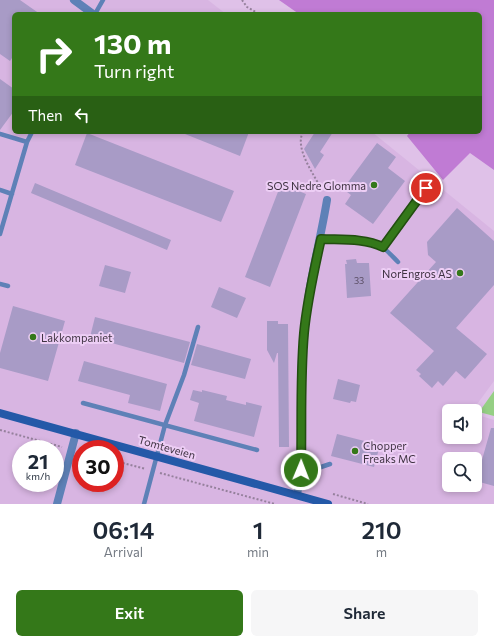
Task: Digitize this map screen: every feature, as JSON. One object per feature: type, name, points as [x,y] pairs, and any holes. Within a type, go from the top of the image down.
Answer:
[{"type":"street","points":[[74,0],[91,12]]},
{"type":"street","points":[[297,495],[301,470],[304,332],[309,292],[321,239],[327,200]]},
{"type":"street","name":"Tomteveien","points":[[0,413],[328,504]]},
{"type":"street","points":[[74,440],[76,433]]},
{"type":"street","points":[[57,504],[72,450]]},
{"type":"lane","points":[[95,12],[103,0]]},
{"type":"lane","points":[[0,134],[27,142]]},
{"type":"lane","points":[[0,234],[27,142],[31,134]]},
{"type":"lane","points":[[383,247],[426,188]]},
{"type":"lane","points":[[0,190],[12,194]]},
{"type":"lane","points":[[321,239],[364,241],[374,243],[383,247],[398,262]]},
{"type":"lane","points":[[0,284],[8,286]]},
{"type":"lane","points":[[146,504],[165,425],[184,374],[198,327]]},
{"type":"lane","points":[[83,403],[257,450]]},
{"type":"lane","points":[[301,470],[312,470],[330,464]]},
{"type":"path","points":[[242,0],[247,7],[256,12]]},
{"type":"path","points":[[302,134],[301,148],[327,200]]},
{"type":"path","points":[[0,430],[72,450]]},
{"type":"path","points":[[124,464],[274,504]]},
{"type":"shaded area","points":[[0,0],[208,0],[223,12],[12,12],[12,134],[374,134],[494,231],[494,381],[477,404],[442,404],[442,444],[482,444],[482,416],[494,420],[494,504],[0,504]]},
{"type":"shaded area","points":[[279,0],[494,0],[494,170],[470,153],[443,180],[407,136],[408,134],[482,134],[482,12],[296,12]]},
{"type":"green space","points":[[494,391],[494,416],[482,413],[482,408]]},
{"type":"building","points":[[0,0],[20,0],[37,12],[12,12],[12,58],[10,61],[0,54]]},
{"type":"building","points":[[0,79],[12,88],[12,114],[0,130]]},
{"type":"building","points":[[87,134],[90,134],[234,191],[221,222],[75,165]]},
{"type":"building","points":[[185,134],[248,134],[240,156]]},
{"type":"building","points":[[314,134],[332,134],[320,152],[324,155],[315,169],[304,149]]},
{"type":"building","name":"SOS Nedre Glomma","points":[[377,143],[396,157],[388,168],[405,181],[373,224],[345,204],[351,195],[343,189]]},
{"type":"building","points":[[35,183],[171,240],[167,250],[31,193]]},
{"type":"building","points":[[281,184],[306,194],[270,287],[245,277]]},
{"type":"building","points":[[457,208],[494,241],[494,285],[456,328],[487,354],[465,379],[456,371],[443,386],[438,381],[432,388],[419,376],[421,374],[416,370],[434,351],[390,313],[436,262],[428,255],[427,242]]},
{"type":"building","points":[[356,259],[357,263],[369,263],[371,296],[347,298],[345,264],[347,264],[346,260]]},
{"type":"building","points":[[105,265],[131,272],[125,293],[99,286]]},
{"type":"building","points":[[219,287],[246,298],[237,318],[211,307]]},
{"type":"building","name":"Lakkompaniet","points":[[13,306],[65,321],[48,381],[0,368],[0,353]]},
{"type":"building","points":[[95,317],[190,342],[184,363],[90,337]]},
{"type":"building","points":[[267,321],[278,321],[278,324],[288,324],[289,447],[279,447],[278,353],[274,363],[267,350]]},
{"type":"building","points":[[197,344],[251,359],[245,379],[191,365]]},
{"type":"building","points":[[84,361],[167,384],[160,411],[128,403],[130,395],[78,381]]},
{"type":"building","points":[[338,379],[360,385],[356,402],[351,401],[350,403],[333,399]]},
{"type":"building","points":[[193,390],[202,392],[202,390],[227,396],[226,400],[246,405],[246,402],[262,406],[254,437],[194,421],[199,403],[190,400]]},
{"type":"building","points":[[491,428],[494,428],[494,486],[482,483],[482,460]]},
{"type":"building","name":"Chopper Freaks MC","points":[[337,434],[380,445],[374,467],[331,456]]},
{"type":"place","name":"SOS Nedre Glomma","points":[[374,185]]},
{"type":"place","name":"NorEngros AS","points":[[460,273]]},
{"type":"place","name":"Lakkompaniet","points":[[33,337]]},
{"type":"place","name":"Chopper Freaks MC","points":[[355,451]]},
{"type":"route","points":[[301,470],[301,400],[304,332],[309,292],[321,239],[364,241],[383,247],[426,188]]}]
